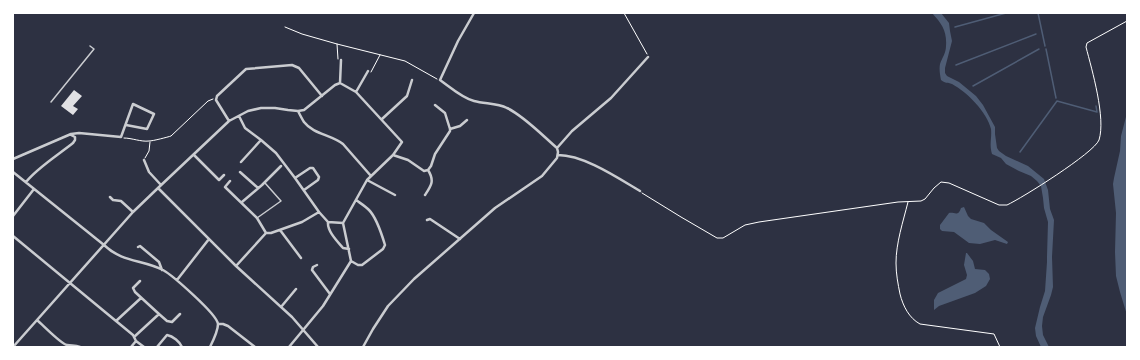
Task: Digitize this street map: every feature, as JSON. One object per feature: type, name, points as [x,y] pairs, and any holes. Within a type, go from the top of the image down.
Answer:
[{"type":"street","points":[[363,347],[388,306],[414,280],[495,208],[542,176],[558,155],[557,148],[519,115],[508,108],[466,98],[440,80],[454,48],[474,13]]},
{"type":"street","points":[[557,148],[572,131],[611,98],[648,57]]},
{"type":"street","points":[[340,83],[341,60]]},
{"type":"street","points":[[230,121],[216,98],[246,69],[292,65],[299,68],[322,96]]},
{"type":"street","points":[[356,92],[368,71]]},
{"type":"street","points":[[382,119],[407,96],[412,80]]},
{"type":"street","points":[[289,347],[323,306],[350,261],[343,223],[348,212],[370,176],[393,155],[402,142],[356,92],[340,83]]},
{"type":"street","points":[[13,347],[133,212],[230,121],[248,111],[262,108],[298,111],[304,110],[335,85],[340,83]]},
{"type":"street","points":[[13,158],[71,134],[79,133],[121,137],[126,124],[134,104],[154,114],[147,129],[126,124]]},
{"type":"street","points":[[428,170],[435,154],[450,131],[445,113],[435,105]]},
{"type":"street","points":[[298,111],[305,123],[310,127],[343,144],[370,176]]},
{"type":"street","points":[[239,116],[245,128],[276,153],[328,222],[343,223]]},
{"type":"street","points":[[450,128],[460,126],[467,120]]},
{"type":"street","points":[[26,182],[36,172],[73,144],[75,137],[71,134]]},
{"type":"street","points":[[241,162],[261,140]]},
{"type":"street","points":[[194,155],[218,180],[224,175]]},
{"type":"street","points":[[393,155],[408,160],[424,171],[428,170]]},
{"type":"street","points":[[558,155],[570,156],[587,162],[640,191]]},
{"type":"street","points":[[144,160],[149,172],[161,185]]},
{"type":"street","points":[[242,202],[265,183],[281,166]]},
{"type":"street","points":[[295,178],[310,168],[313,168],[319,177],[318,180],[304,190]]},
{"type":"street","points":[[425,196],[431,186],[432,180],[432,175],[428,170]]},
{"type":"street","points":[[13,172],[111,252],[126,259],[162,270],[177,280],[217,320],[218,324],[210,347]]},
{"type":"street","points":[[240,172],[258,188]]},
{"type":"street","points":[[367,180],[395,196]]},
{"type":"street","points":[[230,181],[225,187],[257,218],[266,233]]},
{"type":"street","points":[[158,188],[209,238],[213,244],[292,317],[318,347]]},
{"type":"street","points":[[13,216],[34,189]]},
{"type":"street","points":[[110,197],[113,200],[121,201],[133,212]]},
{"type":"street","points":[[350,261],[358,265],[362,265],[383,249],[385,245],[372,214],[368,208],[356,200]]},
{"type":"street","points":[[236,266],[266,233],[272,233],[302,222],[319,212]]},
{"type":"street","points":[[427,220],[430,219],[460,239]]},
{"type":"street","points":[[328,222],[327,227],[338,242],[343,248],[349,249]]},
{"type":"street","points":[[280,230],[301,258]]},
{"type":"street","points":[[13,236],[116,321],[144,347]]},
{"type":"street","points":[[177,280],[209,238]]},
{"type":"street","points":[[138,247],[140,246],[159,262],[162,270]]},
{"type":"street","points":[[317,265],[313,267],[312,270],[330,294]]},
{"type":"street","points":[[140,281],[133,288],[135,292],[167,321],[172,322],[180,314]]},
{"type":"street","points":[[281,307],[296,289]]},
{"type":"street","points":[[116,321],[141,298]]},
{"type":"street","points":[[131,347],[135,339],[159,314]]},
{"type":"street","points":[[37,320],[66,345],[76,345],[80,347]]},
{"type":"street","points":[[218,324],[228,326],[255,347]]},
{"type":"street","points":[[157,347],[167,335],[170,335],[182,347]]},
{"type":"lane","points":[[51,102],[94,50],[90,46]]},
{"type":"lane","points":[[257,218],[281,201],[265,183]]},
{"type":"path","points":[[624,13],[648,57]]},
{"type":"path","points":[[640,191],[717,238],[723,238],[746,225],[770,220],[923,200],[941,182],[949,183],[1003,206],[1011,203],[1065,169],[1093,148],[1097,143],[1100,136],[1101,119],[1098,98],[1086,47],[1087,43],[1127,20]]},
{"type":"path","points":[[285,27],[302,34],[337,44],[405,61],[440,80]]},
{"type":"path","points":[[121,137],[150,141],[171,136],[208,101],[216,98]]},
{"type":"path","points":[[144,160],[149,151],[150,141]]},
{"type":"path","points":[[908,202],[898,244],[896,261],[897,281],[905,309],[920,324],[994,334],[1000,347]]},
{"type":"water","points":[[932,13],[941,13],[949,23],[952,41],[945,73],[947,76],[959,82],[976,96],[983,105],[995,127],[997,148],[999,151],[1006,156],[1028,166],[1044,179],[1048,190],[1050,209],[1054,220],[1052,257],[1053,287],[1043,317],[1042,326],[1043,335],[1049,347],[1041,347],[1036,336],[1035,328],[1045,291],[1047,262],[1048,222],[1044,208],[1041,186],[1031,176],[1006,164],[1001,158],[992,154],[991,129],[981,109],[964,92],[952,84],[941,80],[940,66],[946,49],[946,36],[941,24]]},
{"type":"water","points":[[1127,113],[1127,315],[1116,276],[1116,213],[1113,184],[1120,151],[1121,136]]},
{"type":"water","points":[[964,207],[971,219],[984,223],[1008,242],[1007,244],[995,240],[980,244],[969,243],[954,232],[942,231],[940,229],[940,225],[949,213],[957,213]]},
{"type":"water","points":[[966,253],[973,261],[975,269],[985,270],[989,274],[990,279],[986,286],[975,293],[939,306],[934,310],[934,300],[938,293],[966,279],[967,275],[964,265]]},
{"type":"building","points":[[74,90],[82,96],[73,106],[78,109],[73,115],[61,106]]},
{"type":"waterway","points":[[955,27],[1006,13]]},
{"type":"waterway","points":[[1038,13],[1045,46]]},
{"type":"waterway","points":[[956,65],[1036,34]]},
{"type":"waterway","points":[[973,86],[1039,49]]},
{"type":"waterway","points":[[1046,49],[1056,98]]},
{"type":"waterway","points":[[1020,152],[1057,101],[1097,112],[1096,106]]}]
